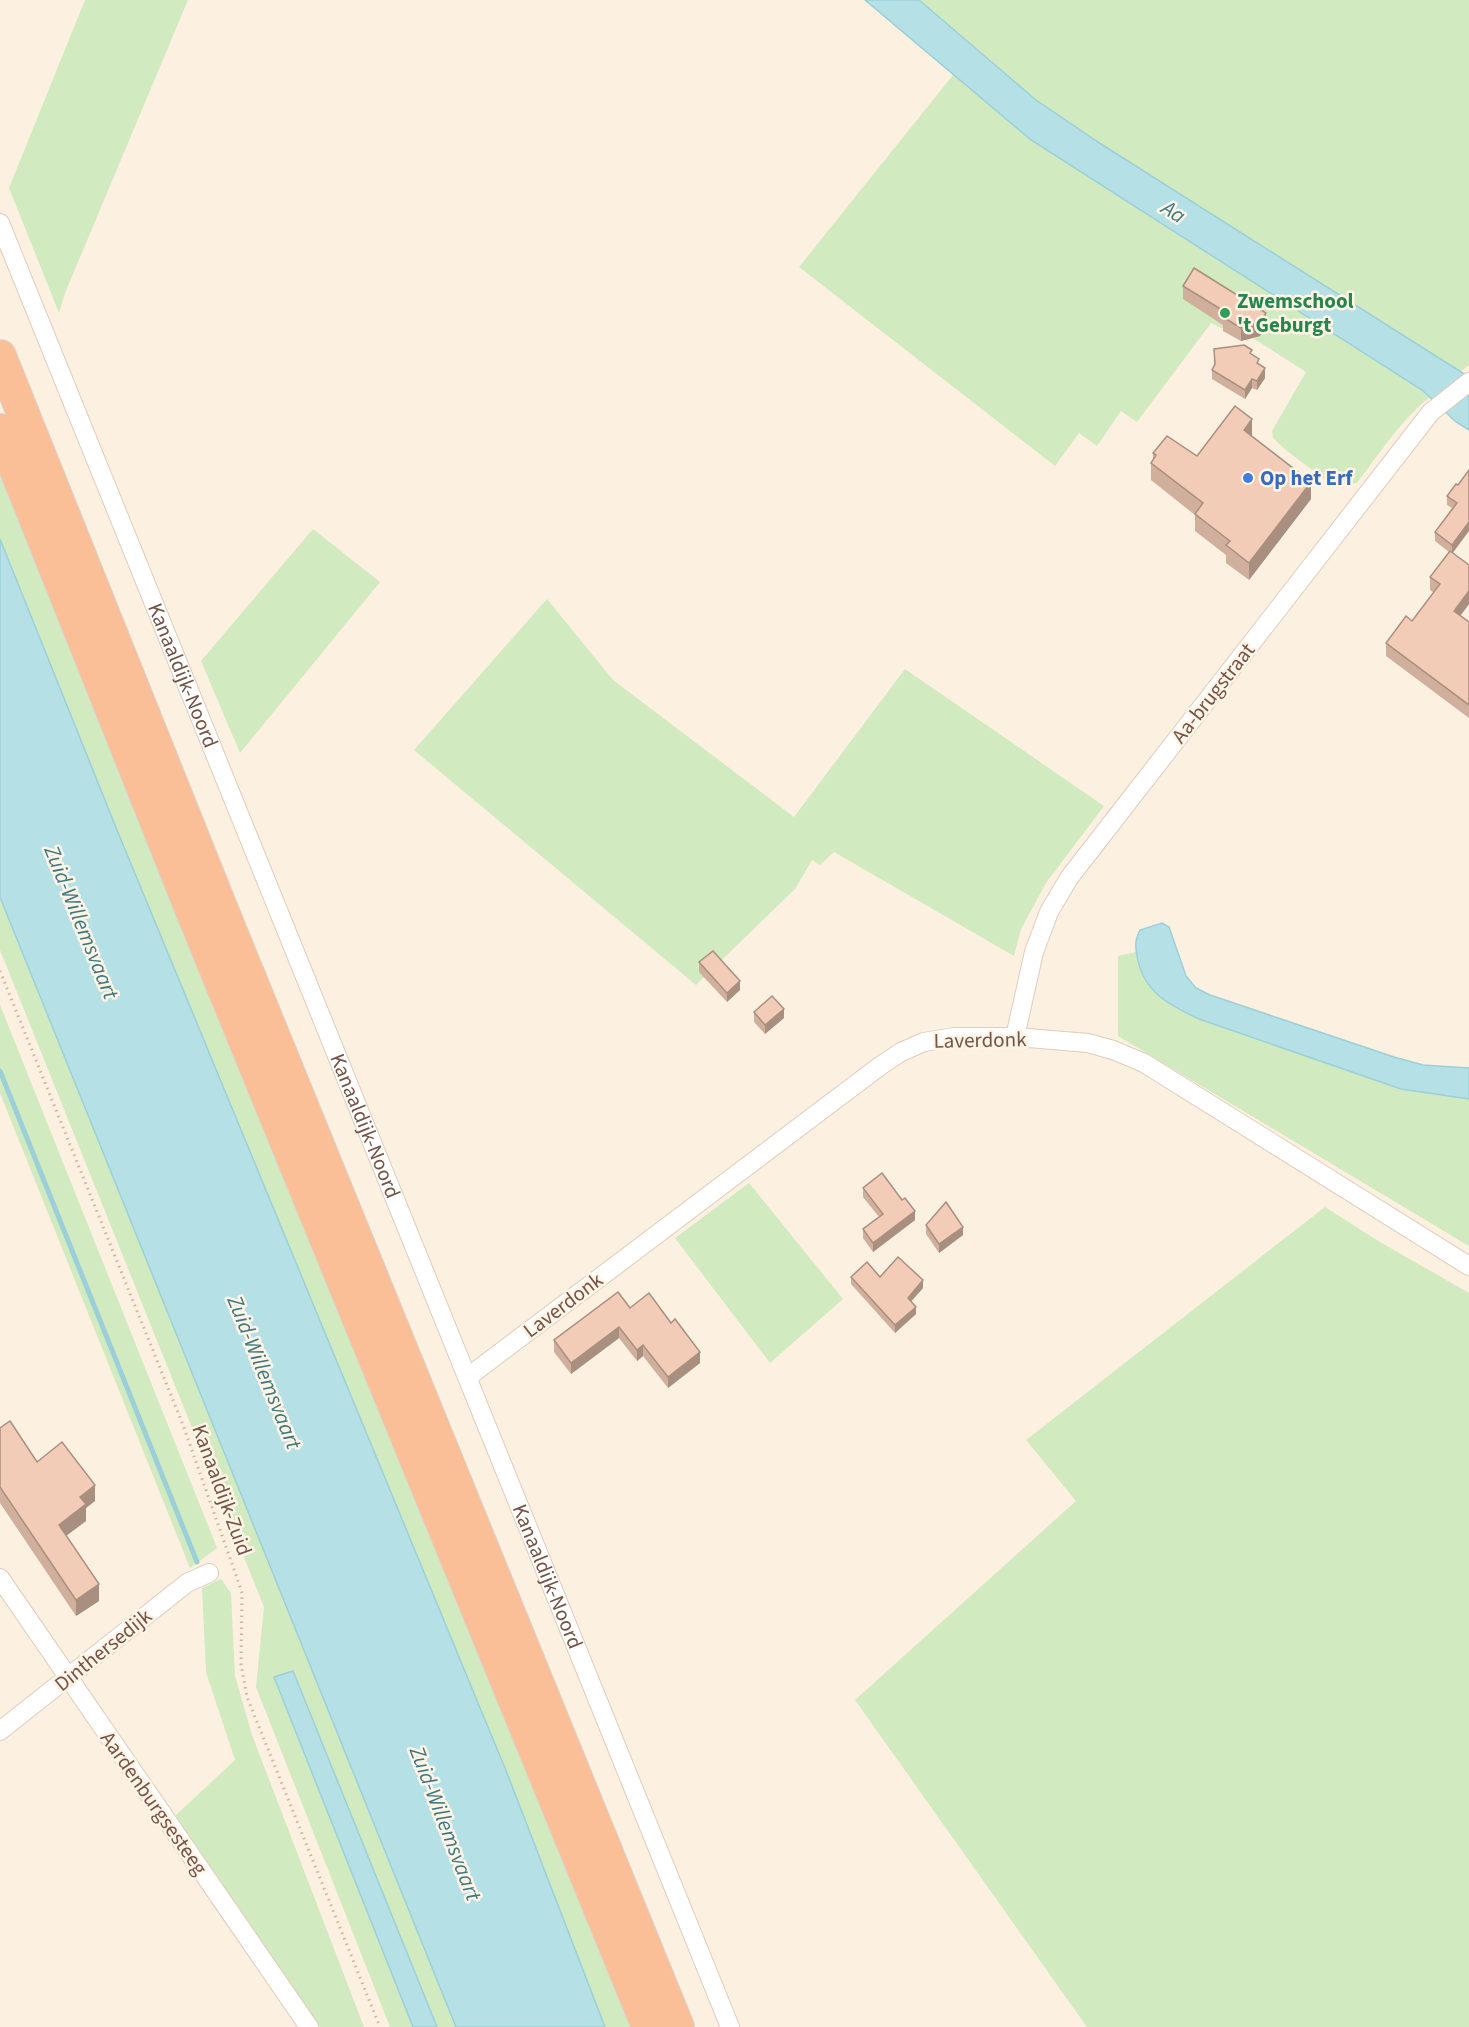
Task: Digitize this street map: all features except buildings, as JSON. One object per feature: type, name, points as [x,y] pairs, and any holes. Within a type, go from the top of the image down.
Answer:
[{"type":"highway","points":[[0,356],[234,939],[678,2027]]},
{"type":"highway","points":[[0,430],[194,914],[648,2027]]},
{"type":"street","name":"Kanaaldijk-Noord","points":[[0,223],[730,2027]]},
{"type":"street","name":"Aa-brugstraat","points":[[1015,1037],[1034,952],[1049,912],[1069,878],[1431,412],[1469,382]]},
{"type":"street","name":"Laverdonk","points":[[468,1377],[901,1052],[924,1042],[954,1037],[1015,1037],[1088,1043],[1113,1050],[1144,1063],[1469,1266]]},
{"type":"street","name":"Dinthersedijk","points":[[0,1731],[187,1583],[209,1573]]},
{"type":"street","name":"Aardenburgsesteeg","points":[[0,1578],[309,2027]]},
{"type":"path","name":"Kanaaldijk-Zuid","points":[[0,971],[174,1405],[213,1509],[242,1593],[241,1664],[247,1697],[380,2027]]},
{"type":"green space","points":[[85,0],[188,0],[65,293],[59,313],[9,188]]},
{"type":"green space","points":[[919,0],[1469,0],[1469,365],[1460,372],[1101,144],[1036,100]]},
{"type":"green space","points":[[953,75],[1031,140],[1430,397],[1400,427],[1357,483],[1331,484],[1273,438],[1272,431],[1306,372],[1251,337],[1248,341],[1211,323],[1137,422],[1121,411],[1097,446],[1079,433],[1055,466],[799,267]]},
{"type":"green space","points":[[0,471],[630,2027],[605,2027],[507,1773],[117,830],[0,539]]},
{"type":"green space","points":[[313,529],[380,582],[240,753],[201,661]]},
{"type":"green space","points":[[547,599],[613,680],[794,817],[905,669],[1104,806],[1046,883],[1021,929],[1014,956],[834,852],[820,865],[812,860],[795,889],[696,985],[414,750]]},
{"type":"green space","points":[[0,897],[456,2027],[437,2027],[293,1672],[274,1677],[413,2027],[390,2027],[256,1687],[264,1607],[0,950]]},
{"type":"green space","points":[[1136,952],[1138,965],[1176,1008],[1199,1019],[1401,1089],[1469,1099],[1469,1246],[1118,1036],[1118,956]]},
{"type":"green space","points":[[0,1005],[217,1548],[190,1568],[0,1093]]},
{"type":"green space","points":[[749,1183],[843,1299],[770,1363],[675,1238]]},
{"type":"green space","points":[[1325,1207],[1380,1242],[1469,1293],[1469,2027],[1087,2027],[855,1700],[1076,1501],[1026,1440]]},
{"type":"green space","points":[[221,1579],[231,1593],[235,1676],[252,1735],[364,2027],[320,2027],[175,1816],[235,1760],[206,1672],[202,1588]]},
{"type":"water","name":"Aa","points":[[865,0],[919,0],[1036,100],[1101,144],[1469,377],[1469,430],[1456,422],[1422,390],[1031,140]]},
{"type":"water","name":"Zuid-Willemsvaart","points":[[0,539],[117,830],[507,1773],[605,2027],[456,2027],[0,897]]},
{"type":"water","points":[[1162,923],[1169,927],[1186,976],[1196,988],[1210,995],[1394,1057],[1423,1065],[1469,1068],[1469,1099],[1401,1089],[1199,1019],[1178,1008],[1151,988],[1140,968],[1137,956],[1136,943],[1140,930]]},
{"type":"water","points":[[293,1671],[437,2027],[413,2027],[274,1677]]},
{"type":"waterway","points":[[0,1071],[197,1562]]},
{"type":"place","name":"Zwemschool 't Geburgt","points":[[1225,313]]},
{"type":"place","name":"Op het Erf","points":[[1248,478]]}]
